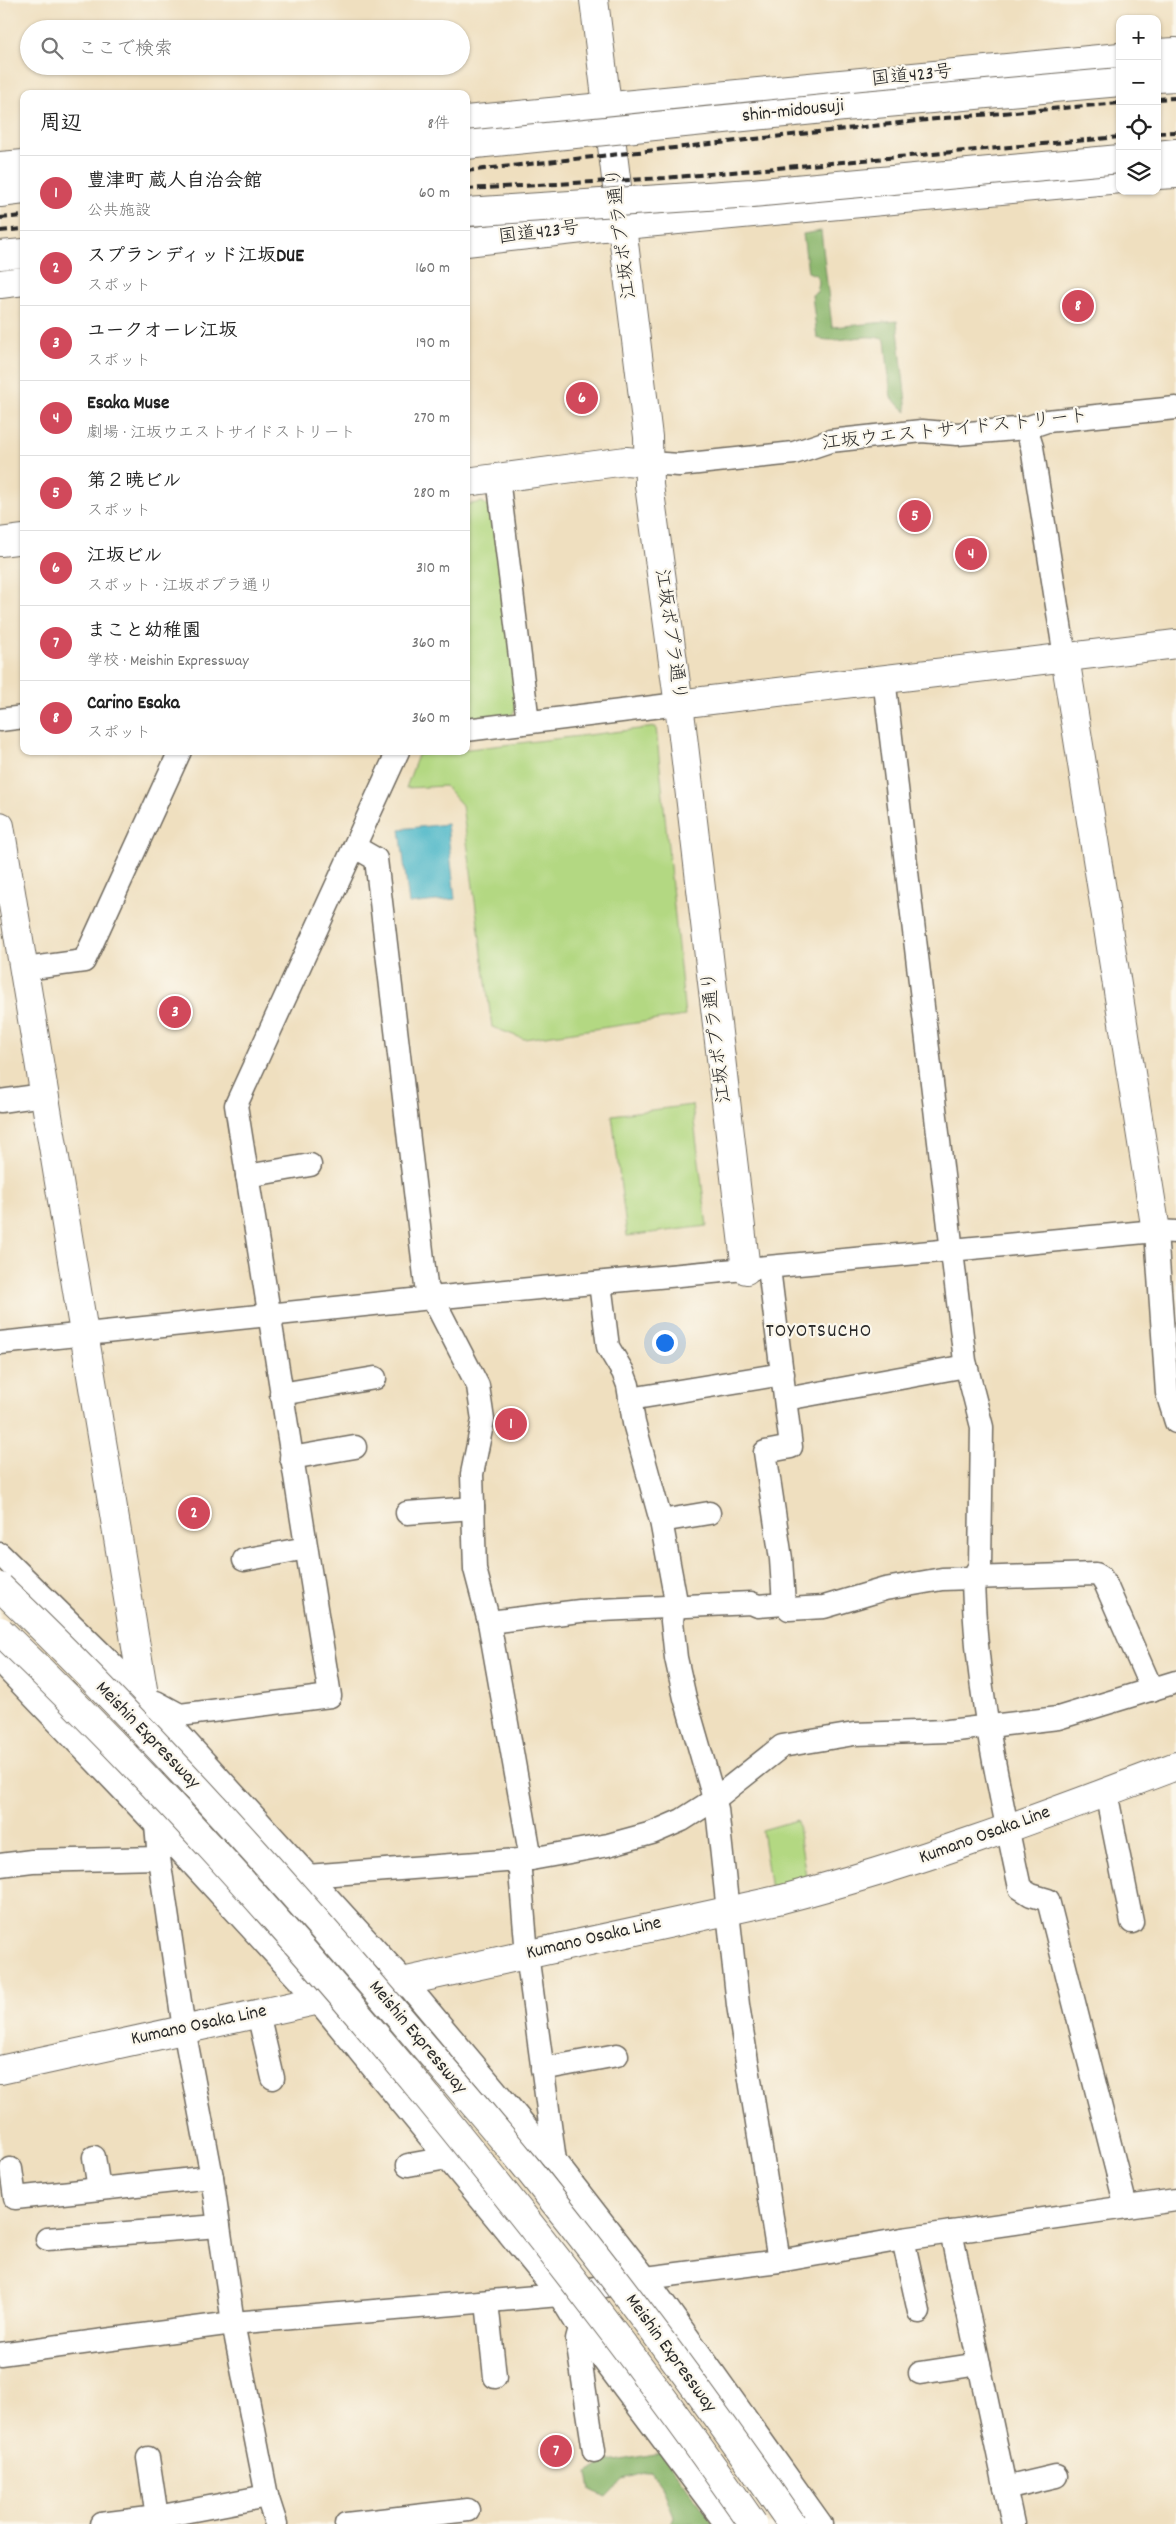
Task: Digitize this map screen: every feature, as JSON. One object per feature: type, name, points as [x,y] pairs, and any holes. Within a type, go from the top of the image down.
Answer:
[{"type":"main road","name":"江坂ポプラ通り","points":[[594,0],[648,437],[649,485],[758,1269]]},
{"type":"main road","points":[[1161,54],[1176,52]]},
{"type":"main road","name":"国道423号","points":[[470,120],[1116,57]]},
{"type":"main road","points":[[1161,78],[1176,77]]},
{"type":"main road","name":"shin-midousuji","points":[[470,145],[874,104],[1116,82]]},
{"type":"main road","points":[[1161,154],[1176,152]]},
{"type":"main road","points":[[470,212],[752,193],[1116,159]]},
{"type":"main road","points":[[0,166],[20,164]]},
{"type":"main road","points":[[1161,176],[1176,174]]},
{"type":"main road","name":"国道423号","points":[[470,242],[1116,179]]},
{"type":"main road","points":[[0,193],[20,190]]},
{"type":"main road","points":[[0,255],[20,253]]},
{"type":"main road","points":[[0,284],[20,282]]},
{"type":"main road","name":"江坂ウエストサイドストリート","points":[[470,482],[626,461],[649,463]]},
{"type":"main road","points":[[0,542],[20,540]]},
{"type":"main road","points":[[678,704],[1176,644]]},
{"type":"main road","points":[[1065,657],[1166,1231]]},
{"type":"main road","points":[[0,826],[144,1695]]},
{"type":"main road","name":"Meishin Expressway","points":[[0,1587],[164,1753],[290,1889],[501,2137],[635,2306],[792,2524]]},
{"type":"main road","name":"Meishin Expressway","points":[[0,1631],[135,1767],[257,1896],[384,2045],[501,2187],[609,2324],[753,2524]]},
{"type":"main road","name":"Kumano Osaka Line","points":[[0,2070],[405,1982],[838,1884],[953,1849],[1176,1766]]},
{"type":"street","points":[[470,230],[512,238]]},
{"type":"street","name":"江坂ウエストサイドストリート","points":[[649,463],[679,464],[794,453],[830,441],[922,432],[957,434],[1026,428],[1047,421],[1176,408]]},
{"type":"street","points":[[1026,428],[1032,447],[1065,657]]},
{"type":"street","points":[[498,478],[528,722]]},
{"type":"street","points":[[884,678],[966,1366],[982,1427],[980,1566],[973,1577],[977,1657],[987,1727],[1020,1888],[1031,1895],[1048,1900],[1126,2207]]},
{"type":"street","points":[[470,729],[678,704]]},
{"type":"street","points":[[0,720],[20,718]]},
{"type":"street","points":[[25,970],[84,961],[178,755]]},
{"type":"street","points":[[144,1695],[180,1715],[330,1696],[236,1105],[396,755]]},
{"type":"street","points":[[355,847],[376,860],[426,1285],[431,1298],[478,1386],[483,1420],[472,1474],[475,1568],[489,1622],[525,1859],[527,1954],[555,2161]]},
{"type":"street","points":[[0,1101],[44,1095]]},
{"type":"street","points":[[247,1176],[310,1166]]},
{"type":"street","points":[[0,1343],[431,1298],[1166,1231],[1168,1393],[1176,1422]]},
{"type":"street","points":[[758,1269],[783,1374],[791,1447],[765,1452],[781,1559],[784,1604],[789,1609],[824,1606],[885,1590],[942,1579],[1096,1574],[1101,1576],[1152,1690]]},
{"type":"street","points":[[600,1283],[608,1346],[624,1372],[634,1423],[662,1522],[675,1596],[672,1620],[676,1658],[684,1698],[715,1799],[729,1909],[738,2005],[779,2261]]},
{"type":"street","points":[[786,1399],[966,1366]]},
{"type":"street","points":[[630,1399],[783,1374]]},
{"type":"street","points":[[281,1394],[375,1378]]},
{"type":"street","points":[[292,1458],[355,1447]]},
{"type":"street","points":[[407,1513],[473,1508]]},
{"type":"street","points":[[662,1522],[709,1513]]},
{"type":"street","points":[[244,1560],[306,1548]]},
{"type":"street","points":[[0,1554],[144,1695],[405,1982],[555,2161],[646,2278],[821,2524]]},
{"type":"street","points":[[489,1622],[580,1611],[751,1603],[758,1606],[784,1604]]},
{"type":"street","points":[[0,1662],[156,1825],[318,2001],[559,2295],[580,2329],[726,2524]]},
{"type":"street","points":[[307,1876],[525,1859],[608,1845],[652,1833],[682,1820],[715,1799],[782,1746],[854,1734],[912,1733],[987,1727],[1058,1718],[1176,1682]]},
{"type":"street","points":[[144,1695],[159,1858],[184,2029],[212,2177],[233,2323],[267,2496],[276,2524]]},
{"type":"street","points":[[1106,1792],[1132,1922]]},
{"type":"street","points":[[0,1865],[32,1861],[159,1858]]},
{"type":"street","points":[[258,2014],[273,2078]]},
{"type":"street","points":[[542,2069],[617,2055]]},
{"type":"street","points":[[94,2157],[99,2189]]},
{"type":"street","points":[[408,2165],[447,2158]]},
{"type":"street","points":[[11,2169],[15,2198],[212,2177]]},
{"type":"street","points":[[0,2354],[233,2323],[559,2295],[646,2278],[779,2261],[903,2239],[1176,2200]]},
{"type":"street","points":[[47,2238],[219,2226]]},
{"type":"street","points":[[951,2232],[1013,2524]]},
{"type":"street","points":[[903,2239],[919,2312]]},
{"type":"street","points":[[486,2302],[495,2377]]},
{"type":"street","points":[[580,2329],[577,2340],[594,2451]]},
{"type":"street","points":[[920,2374],[979,2364]]},
{"type":"street","points":[[148,2458],[160,2520]]},
{"type":"street","points":[[1005,2488],[1056,2476]]},
{"type":"street","points":[[101,2524],[160,2520],[267,2496]]},
{"type":"street","points":[[346,2524],[468,2510]]},
{"type":"green space","points":[[821,231],[832,327],[897,321],[907,412],[891,398],[885,340],[869,337],[834,340],[817,338],[812,295],[817,292],[819,282],[816,275],[808,272],[803,234]]},
{"type":"green space","points":[[482,502],[492,509],[518,706],[509,719],[470,724],[470,504]]},
{"type":"green space","points":[[656,727],[685,1016],[524,1039],[492,1027],[462,805],[445,786],[406,788],[418,755],[470,755],[470,749]]},
{"type":"green space","points":[[692,1105],[707,1226],[627,1236],[612,1115]]},
{"type":"green space","points":[[797,1820],[807,1882],[771,1890],[762,1830]]},
{"type":"green space","points":[[661,2453],[714,2524],[671,2524],[674,2516],[663,2488],[651,2471],[623,2479],[606,2497],[591,2490],[588,2473],[603,2463]]},
{"type":"water","points":[[447,824],[455,899],[409,904],[400,829]]},
{"type":"railway","points":[[1161,99],[1176,98]]},
{"type":"railway","points":[[470,171],[945,118],[1116,103]]},
{"type":"railway","points":[[1161,133],[1176,132]]},
{"type":"railway","points":[[470,189],[665,178],[1116,137]]},
{"type":"railway","points":[[0,218],[20,216]]},
{"type":"railway","points":[[0,231],[20,229]]},
{"type":"place","name":"Carino Esaka","points":[[1078,306]]},
{"type":"place","name":"江坂ビル","points":[[582,398]]},
{"type":"place","name":"第２暁ビル","points":[[915,516]]},
{"type":"place","name":"Esaka Muse","points":[[971,554]]},
{"type":"place","name":"ユークオーレ江坂","points":[[175,1012]]},
{"type":"place","name":"豊津町 蔵人自治会館","points":[[511,1424]]},
{"type":"place","name":"スプランディッド江坂DUE","points":[[194,1513]]},
{"type":"place","name":"まこと幼稚園","points":[[556,2451]]},
{"type":"district","name":"TOYOTSUCHO","points":[[819,1332]]}]
